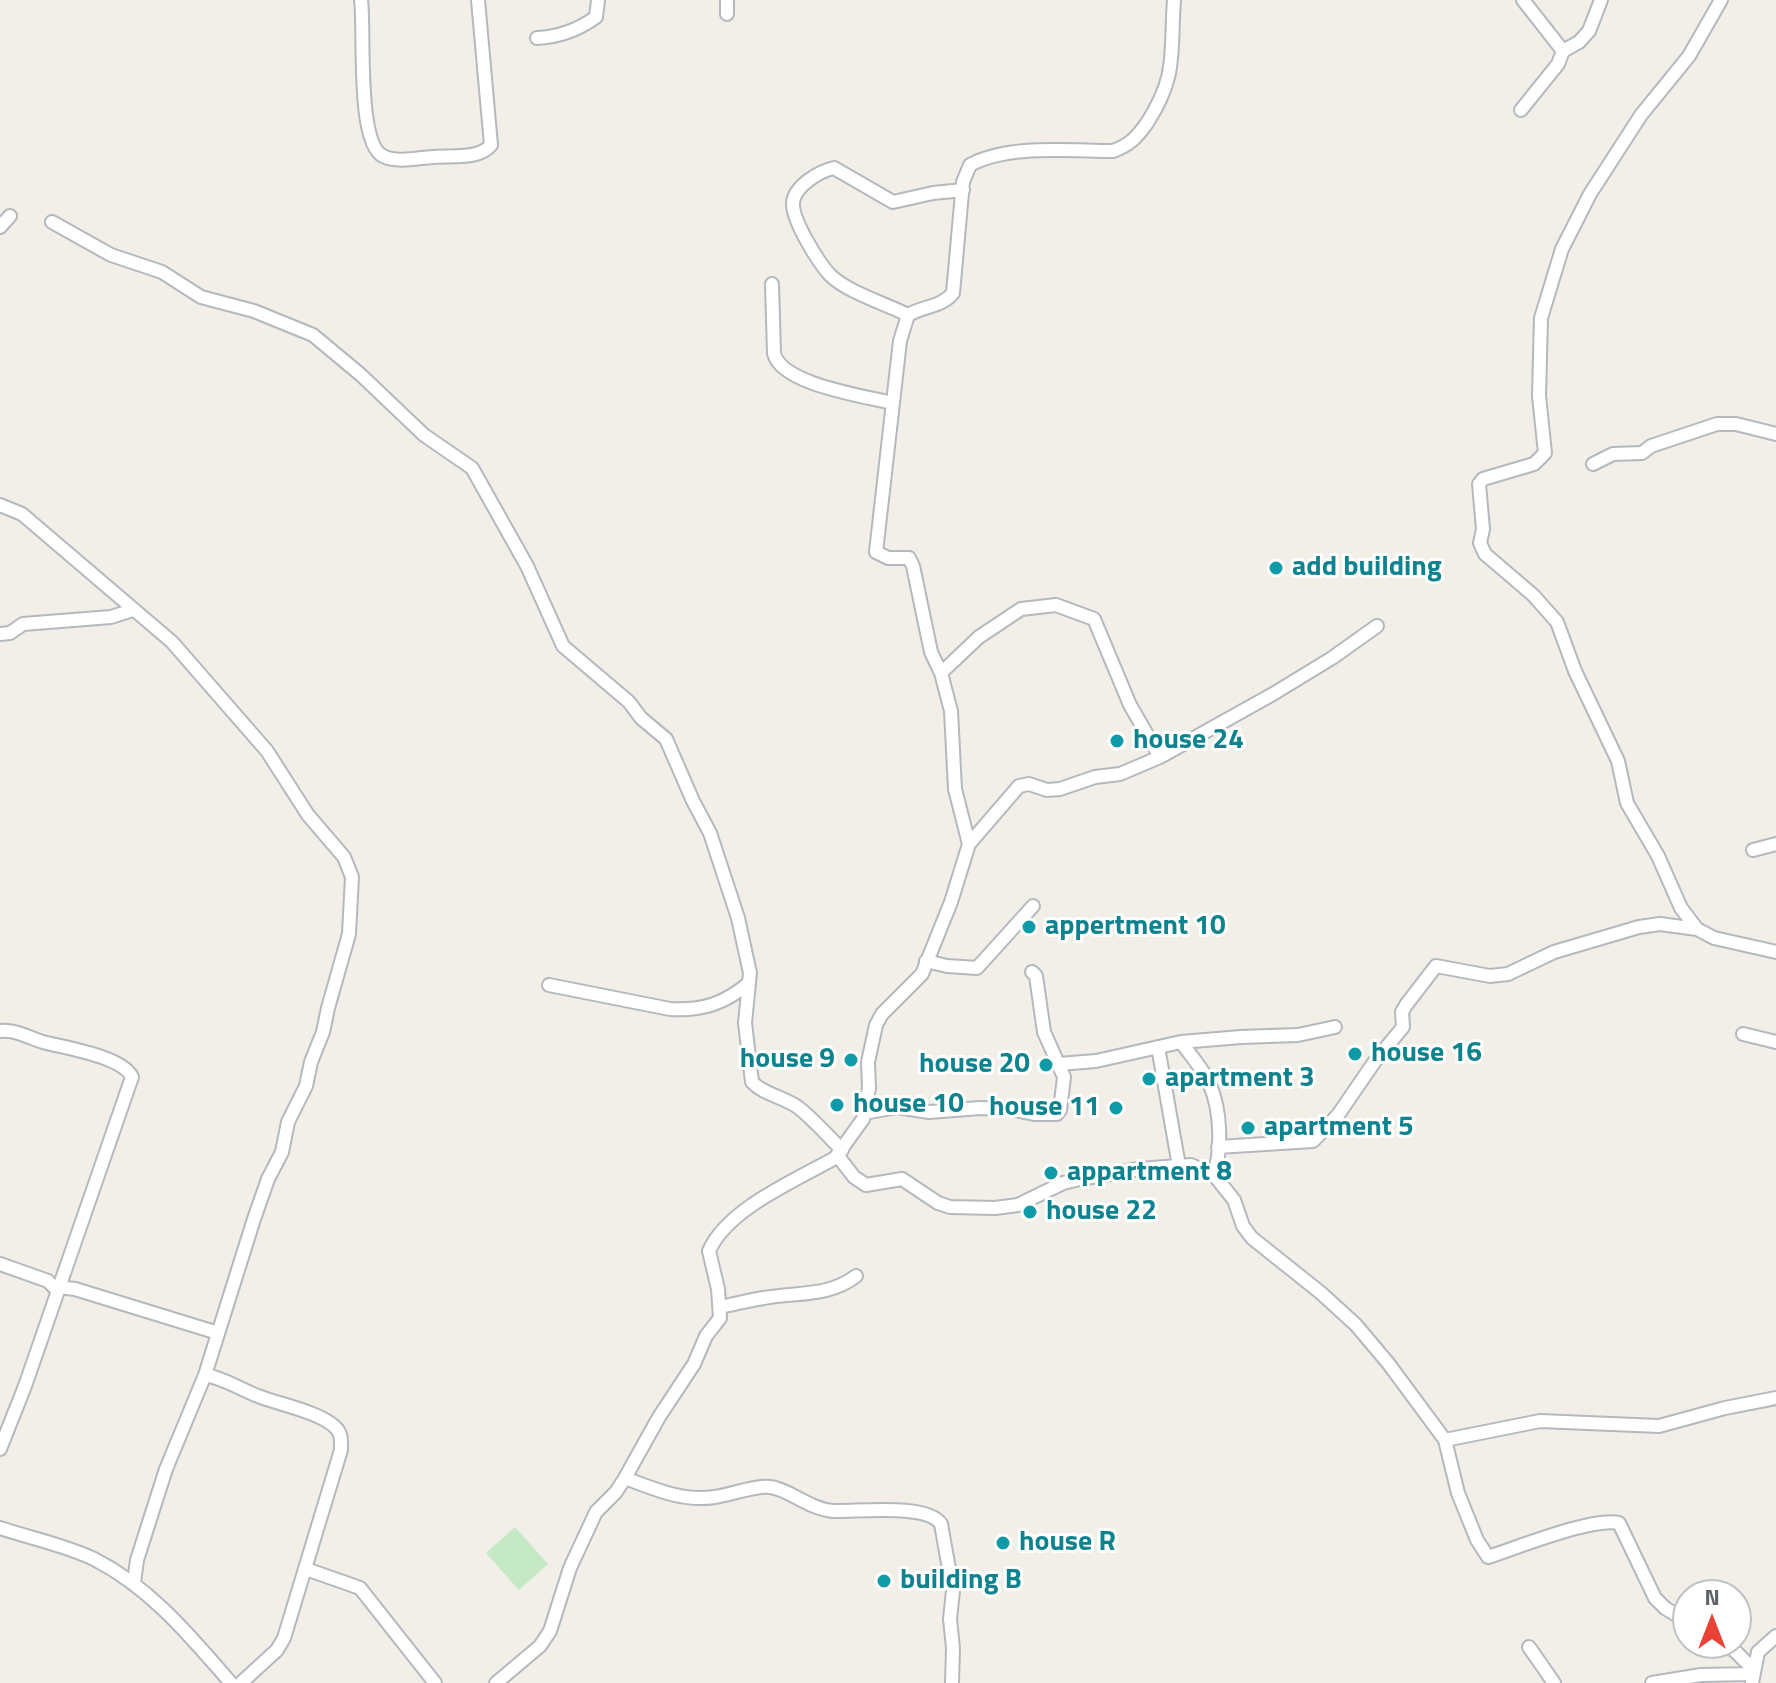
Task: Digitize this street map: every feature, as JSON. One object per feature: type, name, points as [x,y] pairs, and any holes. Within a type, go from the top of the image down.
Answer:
[{"type":"street","points":[[361,0],[363,103],[375,150],[381,156],[410,159],[477,154],[491,145],[478,0]]},
{"type":"street","points":[[537,38],[555,37],[586,25],[596,17],[598,0]]},
{"type":"street","points":[[969,844],[957,805],[954,736],[941,673],[931,652],[913,566],[909,558],[888,558],[876,552],[900,341],[908,315],[946,302],[953,293],[963,190],[970,165],[994,155],[1015,152],[1113,151],[1137,138],[1168,82],[1173,58],[1174,0]]},
{"type":"street","points":[[1523,0],[1563,51]]},
{"type":"street","points":[[1521,110],[1558,64],[1563,51],[1579,42],[1589,31],[1601,0]]},
{"type":"street","points":[[1697,929],[1681,908],[1658,856],[1627,803],[1618,761],[1575,671],[1557,622],[1533,595],[1485,554],[1480,543],[1483,529],[1479,484],[1483,479],[1534,464],[1545,453],[1539,396],[1541,318],[1562,249],[1590,194],[1641,115],[1689,56],[1721,0]]},
{"type":"street","points":[[908,315],[844,285],[830,275],[797,220],[793,203],[795,195],[805,183],[834,168],[893,202],[963,190]]},
{"type":"street","points":[[0,227],[10,216]]},
{"type":"street","points":[[52,222],[111,255],[162,272],[201,297],[254,311],[313,335],[361,375],[424,435],[472,468],[520,553],[563,646],[629,702],[641,718],[666,739],[716,848],[744,940],[750,973],[745,1023],[752,1082],[756,1087],[783,1097],[799,1108],[840,1152],[854,1177],[866,1185],[902,1179],[938,1203],[968,1207],[1018,1205],[1072,1181],[1139,1169],[1191,1165],[1214,1175],[1234,1200],[1243,1226],[1252,1238],[1356,1325],[1445,1440],[1458,1493],[1477,1540],[1488,1557],[1586,1526],[1619,1523],[1655,1598],[1672,1612]]},
{"type":"street","points":[[772,284],[775,361],[785,371],[803,380],[892,403]]},
{"type":"street","points":[[1593,464],[1613,454],[1642,453],[1651,446],[1713,425],[1736,424],[1776,434]]},
{"type":"street","points":[[0,505],[22,514],[172,642],[267,751],[308,815],[344,857],[352,877],[349,934],[323,1032],[311,1062],[306,1086],[288,1122],[282,1152],[268,1179],[254,1219],[205,1375],[166,1469],[137,1560],[134,1583]]},
{"type":"street","points":[[941,673],[979,637],[1021,609],[1056,605],[1074,610],[1094,619],[1130,705],[1160,757]]},
{"type":"street","points":[[0,634],[10,633],[23,624],[111,617],[133,610]]},
{"type":"street","points":[[496,1683],[540,1646],[550,1631],[570,1568],[596,1512],[625,1478],[694,1364],[706,1336],[720,1318],[709,1251],[711,1246],[726,1226],[762,1199],[840,1152],[863,1119],[869,1088],[868,1062],[876,1025],[882,1014],[922,974],[943,923],[969,844],[1019,786],[1029,784],[1047,790],[1060,789],[1095,777],[1120,774],[1160,757],[1285,687],[1377,626]]},
{"type":"street","points":[[1753,850],[1776,844]]},
{"type":"street","points":[[926,961],[977,968],[1033,906]]},
{"type":"street","points":[[1218,1147],[1313,1141],[1338,1115],[1403,1027],[1402,1012],[1436,966],[1490,976],[1508,974],[1554,952],[1639,927],[1660,924],[1697,929],[1722,941],[1776,952]]},
{"type":"street","points":[[864,1113],[897,1107],[929,1112],[980,1108],[1057,1114],[1064,1077],[1044,1032],[1036,976],[1032,972]]},
{"type":"street","points":[[549,985],[689,1010],[725,1001],[749,983]]},
{"type":"street","points":[[1059,1064],[1096,1061],[1181,1042],[1298,1035],[1335,1027]]},
{"type":"street","points":[[0,1031],[17,1032],[42,1042],[82,1051],[122,1066],[132,1077],[25,1386],[0,1449]]},
{"type":"street","points":[[1743,1034],[1776,1042]]},
{"type":"street","points":[[1181,1042],[1209,1083],[1217,1116],[1218,1147],[1214,1175]]},
{"type":"street","points":[[1158,1047],[1179,1166]]},
{"type":"street","points":[[0,1264],[48,1281],[57,1289],[85,1292],[218,1333]]},
{"type":"street","points":[[720,1307],[830,1291],[856,1276]]},
{"type":"street","points":[[205,1375],[221,1378],[257,1395],[314,1415],[337,1428],[342,1439],[284,1638],[277,1650],[241,1683]]},
{"type":"street","points":[[1445,1440],[1540,1421],[1659,1426],[1776,1398]]},
{"type":"street","points":[[625,1478],[666,1494],[688,1497],[710,1498],[770,1487],[822,1509],[873,1509],[927,1514],[937,1518],[941,1524],[953,1591],[950,1619],[952,1683]]},
{"type":"street","points":[[0,1528],[92,1558],[134,1583],[179,1622],[231,1683]]},
{"type":"street","points":[[306,1569],[360,1588],[435,1683]]},
{"type":"street","points":[[1752,1676],[1758,1652],[1776,1636]]},
{"type":"street","points":[[1529,1647],[1554,1683]]},
{"type":"street","points":[[1740,1659],[1752,1676]]},
{"type":"street","points":[[1652,1683],[1701,1675],[1752,1676]]},
{"type":"green space","points":[[515,1527],[548,1564],[519,1590],[486,1553]]},
{"type":"place","name":"add building","points":[[1276,568]]},
{"type":"place","name":"house 24","points":[[1117,741]]},
{"type":"place","name":"appertment 10","points":[[1029,927]]},
{"type":"place","name":"house 16","points":[[1355,1054]]},
{"type":"place","name":"house 9","points":[[851,1060]]},
{"type":"place","name":"house 20","points":[[1046,1065]]},
{"type":"place","name":"apartment 3","points":[[1149,1079]]},
{"type":"place","name":"house 10","points":[[837,1105]]},
{"type":"place","name":"house 11","points":[[1116,1108]]},
{"type":"place","name":"apartment 5","points":[[1248,1128]]},
{"type":"place","name":"appartment 8","points":[[1051,1173]]},
{"type":"place","name":"house 22","points":[[1030,1212]]},
{"type":"place","name":"house R","points":[[1003,1543]]},
{"type":"place","name":"building B","points":[[884,1581]]}]
